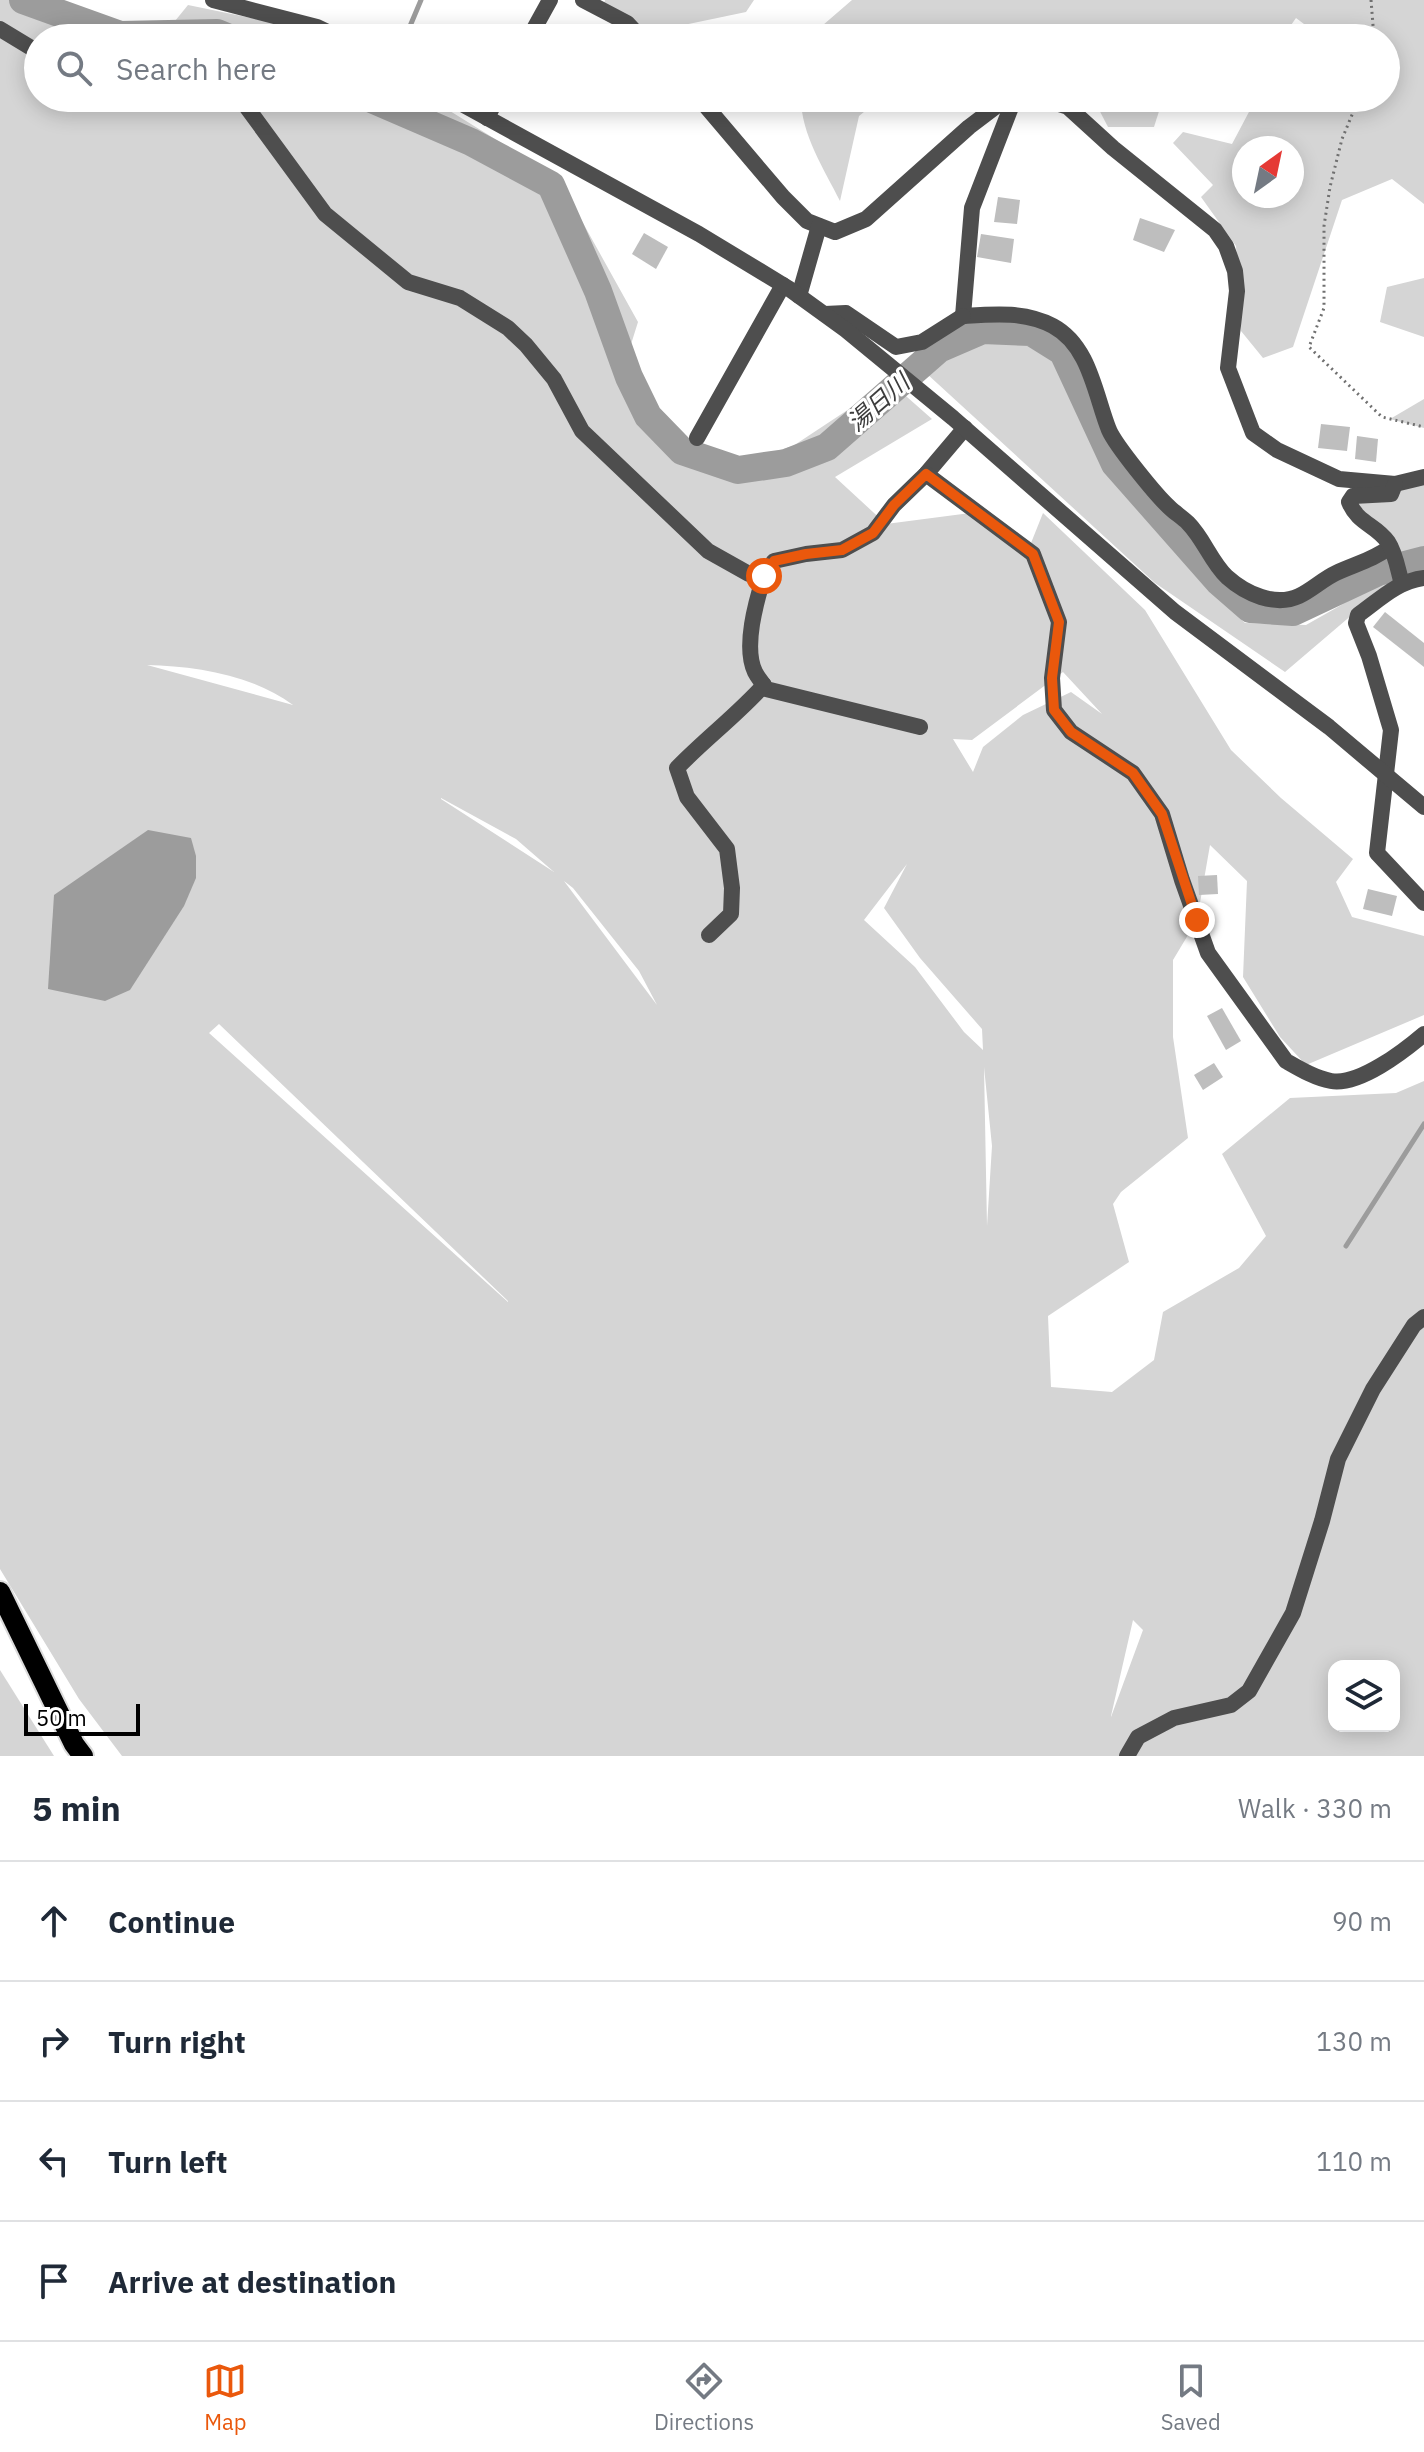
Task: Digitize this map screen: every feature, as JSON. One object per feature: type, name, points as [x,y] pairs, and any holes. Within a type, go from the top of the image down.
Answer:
[{"type":"main road","points":[[0,1592],[74,1744],[83,1756]]},
{"type":"street","points":[[213,0],[305,24]]},
{"type":"street","points":[[537,24],[550,0]]},
{"type":"street","points":[[583,0],[628,24]]},
{"type":"street","points":[[0,29],[24,44]]},
{"type":"street","points":[[250,112],[325,214],[408,282],[460,298],[508,328],[554,379],[582,431],[708,551],[749,574],[764,576]]},
{"type":"street","points":[[476,112],[699,234],[825,314],[959,423],[1175,612],[1329,727],[1424,807]]},
{"type":"street","points":[[487,118],[490,112]]},
{"type":"street","points":[[711,112],[807,221],[835,232],[866,219],[989,112]]},
{"type":"street","points":[[963,316],[972,208],[1009,112]]},
{"type":"street","points":[[1073,112],[1215,230],[1226,246],[1235,271],[1237,291],[1228,368],[1253,433],[1277,450],[1339,479],[1395,484],[1424,477]]},
{"type":"street","points":[[799,296],[819,226]]},
{"type":"street","points":[[697,438],[783,285]]},
{"type":"street","points":[[825,314],[846,313],[896,347],[922,342],[963,316],[999,314],[1031,317],[1054,326],[1073,342],[1089,370],[1110,433],[1167,506],[1200,535],[1225,575],[1260,597],[1285,601],[1301,595],[1334,574],[1374,559],[1390,547]]},
{"type":"street","points":[[920,727],[766,689],[754,670],[751,644],[755,608],[764,576],[774,561],[842,550],[873,533],[894,505],[926,474],[959,423]]},
{"type":"street","points":[[926,474],[1033,554],[1059,622],[1052,678],[1054,710],[1071,732],[1133,773],[1162,814],[1208,953],[1286,1061],[1304,1072],[1334,1082],[1370,1073],[1406,1050],[1424,1034]]},
{"type":"street","points":[[1395,484],[1391,494],[1353,496],[1349,502],[1354,515],[1377,530],[1390,547],[1402,584]]},
{"type":"street","points":[[1424,578],[1411,579],[1402,584],[1358,615],[1356,623],[1391,730],[1377,853],[1424,903]]},
{"type":"street","points":[[709,935],[731,914],[732,888],[727,849],[687,797],[677,768],[744,708],[764,685]]},
{"type":"street","points":[[1127,1756],[1138,1737],[1174,1718],[1231,1705],[1249,1691],[1293,1613],[1338,1459],[1373,1389],[1414,1325],[1424,1317]]},
{"type":"path","points":[[1371,0],[1373,24]]},
{"type":"path","points":[[1353,112],[1342,139],[1330,187],[1324,226],[1324,308],[1309,347],[1382,417],[1424,427]]},
{"type":"shaded area","points":[[0,0],[11,0],[99,24],[24,24],[24,112],[452,112],[558,178],[638,322],[627,357],[682,451],[727,466],[793,446],[890,382],[932,419],[835,477],[886,524],[978,512],[1031,543],[1043,513],[1145,610],[1231,750],[1281,798],[1353,859],[1336,882],[1352,917],[1424,936],[1424,1015],[1306,1065],[1280,1037],[1243,977],[1247,881],[1210,845],[1197,920],[1173,960],[1173,1037],[1188,1138],[1121,1192],[1113,1204],[1129,1262],[1048,1316],[1051,1387],[1112,1392],[1154,1360],[1163,1312],[1239,1268],[1266,1236],[1222,1154],[1290,1098],[1396,1093],[1424,1081],[1424,1756],[122,1756],[79,1699],[0,1569]],"holes":[[[147,665],[184,667],[242,679],[293,705]],[[1063,672],[1102,714],[1071,692],[1023,715],[983,747],[973,772],[953,739],[972,740]],[[441,799],[516,839],[554,872]],[[907,864],[884,908],[920,958],[982,1029],[983,1050],[964,1032],[915,967],[864,920]],[[564,881],[573,888],[639,971],[657,1005]],[[219,1024],[508,1301],[508,1302],[209,1033]],[[984,1067],[992,1146],[987,1226]],[[1133,1620],[1143,1630],[1111,1717]]]},
{"type":"shaded area","points":[[605,0],[754,0],[746,12],[689,24],[630,24],[602,10]]},
{"type":"shaded area","points":[[852,0],[1424,0],[1424,204],[1392,179],[1342,200],[1293,347],[1263,358],[1241,331],[1236,246],[1201,197],[1213,185],[1173,143],[1183,132],[1232,144],[1232,208],[1304,208],[1304,136],[1236,136],[1249,112],[1400,112],[1400,24],[1304,24],[1296,18],[1292,24],[824,24]]},
{"type":"shaded area","points":[[188,5],[280,24],[167,24],[175,21]]},
{"type":"shaded area","points":[[802,112],[864,112],[859,116],[840,201],[809,138]]},
{"type":"shaded area","points":[[1100,112],[1159,112],[1154,127],[1108,127]]},
{"type":"shaded area","points":[[1424,278],[1424,337],[1380,322],[1387,287]]},
{"type":"shaded area","points":[[1014,338],[1060,358],[1076,404],[1114,475],[1206,586],[1245,623],[1306,625],[1389,578],[1387,585],[1285,672],[1155,583],[926,373],[969,346]]},
{"type":"shaded area","points":[[1424,399],[1424,428],[1390,419]]},
{"type":"shaded area","points":[[1424,482],[1424,561],[1402,561],[1356,502]]},
{"type":"shaded area","points":[[148,830],[191,838],[196,856],[196,878],[184,906],[130,990],[105,1001],[48,989],[54,895]]},
{"type":"shaded area","points":[[0,1670],[54,1756],[0,1756]]},
{"type":"building","points":[[998,197],[1020,200],[1017,224],[994,222]]},
{"type":"building","points":[[1140,218],[1175,230],[1164,252],[1133,240]]},
{"type":"building","points":[[644,233],[668,247],[656,269],[632,254]]},
{"type":"building","points":[[981,234],[1014,239],[1011,263],[977,257]]},
{"type":"building","points":[[1321,424],[1350,427],[1347,451],[1318,448]]},
{"type":"building","points":[[1357,436],[1378,439],[1376,462],[1355,459]]},
{"type":"building","points":[[1385,612],[1424,643],[1424,667],[1373,627]]},
{"type":"building","points":[[1217,875],[1218,894],[1199,895],[1198,876]]},
{"type":"building","points":[[1368,889],[1397,896],[1392,916],[1363,909]]},
{"type":"building","points":[[1222,1008],[1241,1041],[1226,1050],[1207,1016]]},
{"type":"building","points":[[1214,1063],[1223,1077],[1203,1090],[1194,1075]]},
{"type":"waterway","name":"湯日川","points":[[23,0],[90,24]]},
{"type":"waterway","points":[[411,24],[421,0]]},
{"type":"waterway","name":"湯日川","points":[[401,112],[471,142],[551,185],[598,291],[629,377],[648,416],[682,451],[738,470],[786,463],[827,447],[939,349],[983,330],[1031,332],[1063,352],[1115,464],[1219,582],[1250,609],[1293,612],[1378,572],[1424,560]]},
{"type":"waterway","name":"湯日川","points":[[416,112],[471,142]]},
{"type":"waterway","points":[[1346,1246],[1424,1124]]},
{"type":"route","points":[[764,576],[774,561],[842,550],[873,533],[894,505],[926,474],[1033,554],[1059,622],[1052,678],[1054,710],[1071,732],[1133,773],[1162,814],[1197,920]]}]
